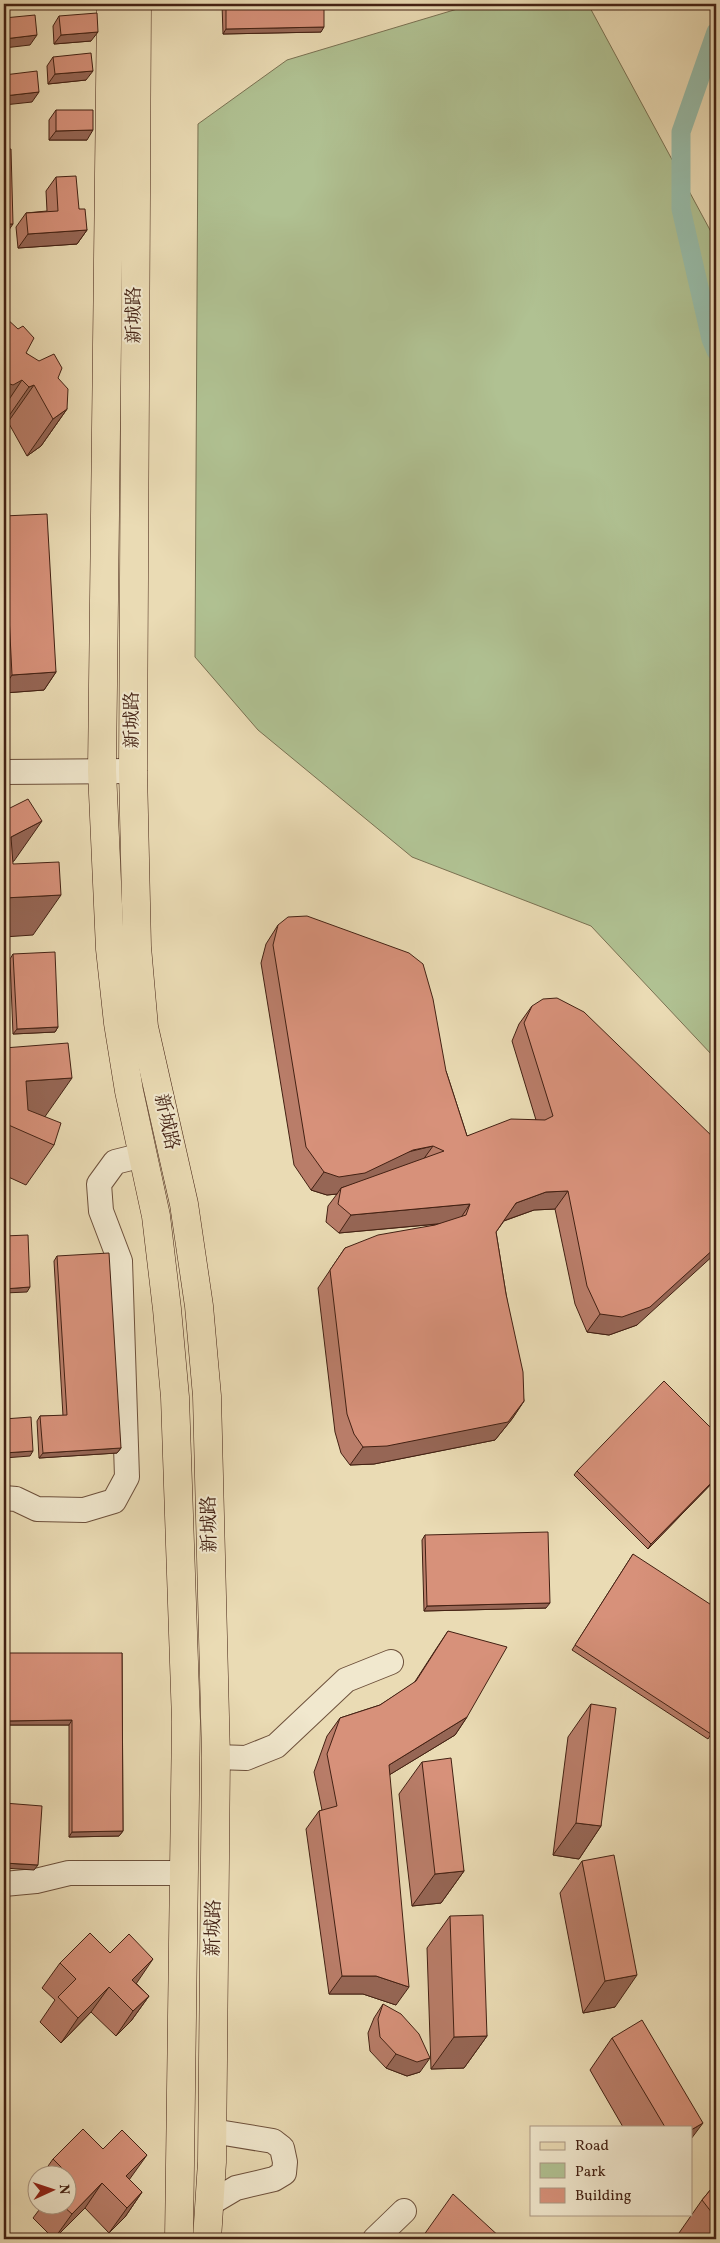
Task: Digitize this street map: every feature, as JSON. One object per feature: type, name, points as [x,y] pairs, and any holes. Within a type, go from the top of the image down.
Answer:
[{"type":"main road","name":"新城路","points":[[111,4],[102,771],[110,948],[118,1023],[157,1225],[168,1309],[175,1397],[186,1721],[179,2239]]},
{"type":"main road","name":"新城路","points":[[136,4],[133,771],[137,947],[144,1027],[184,1204],[199,1306],[204,1369],[216,1757],[212,2131],[207,2239]]},
{"type":"street","points":[[4,772],[133,771]]},
{"type":"street","points":[[4,1498],[16,1499],[37,1509],[84,1510],[114,1501],[127,1477],[120,1261],[101,1211],[99,1184],[115,1162],[142,1155]]},
{"type":"street","points":[[216,1757],[246,1758],[276,1746],[346,1680],[391,1662]]},
{"type":"street","points":[[4,1884],[36,1881],[68,1873],[184,1874]]},
{"type":"street","points":[[209,2204],[236,2188],[274,2179],[284,2173],[285,2162],[282,2148],[273,2142],[212,2131]]},
{"type":"street","points":[[375,2239],[404,2211]]},
{"type":"green space","points":[[474,4],[588,4],[716,241],[716,1063],[712,1055],[591,926],[412,857],[258,730],[195,657],[198,124],[287,60]]},
{"type":"building","points":[[226,4],[324,4],[324,27],[226,29]]},
{"type":"building","points":[[97,13],[98,32],[61,35],[59,16]]},
{"type":"building","points":[[35,15],[37,35],[4,39],[4,18]]},
{"type":"building","points":[[91,53],[93,71],[55,74],[53,57]]},
{"type":"building","points":[[37,71],[39,92],[4,96],[4,75]]},
{"type":"building","points":[[56,110],[93,110],[93,130],[56,131]]},
{"type":"building","points":[[4,149],[11,149],[13,224],[4,224]]},
{"type":"building","points":[[76,176],[79,209],[85,209],[87,230],[28,234],[26,213],[58,211],[56,177]]},
{"type":"building","points":[[6,318],[18,329],[23,326],[34,338],[26,353],[39,361],[54,354],[62,368],[58,378],[68,389],[67,409],[53,419],[34,385],[29,387],[22,380],[13,385],[4,382],[4,320]]},
{"type":"building","points":[[47,514],[56,672],[12,675],[4,516]]},
{"type":"building","points":[[28,799],[42,821],[11,837],[13,864],[59,862],[61,895],[4,898],[4,811]]},
{"type":"building","points":[[307,916],[409,953],[423,964],[433,999],[446,1071],[467,1136],[511,1119],[545,1120],[553,1116],[524,1023],[532,1006],[543,999],[557,998],[584,1012],[716,1140],[716,1247],[650,1307],[622,1317],[600,1314],[587,1286],[568,1191],[546,1192],[516,1203],[496,1232],[506,1294],[523,1372],[524,1401],[508,1422],[387,1446],[363,1447],[354,1434],[347,1414],[330,1270],[345,1248],[378,1235],[435,1225],[466,1215],[470,1204],[351,1215],[338,1204],[341,1188],[444,1151],[433,1146],[413,1150],[365,1173],[339,1177],[324,1172],[306,1147],[273,945],[278,925],[288,917]]},
{"type":"building","points":[[55,952],[58,1027],[17,1029],[13,954]]},
{"type":"building","points":[[68,1043],[72,1078],[26,1081],[28,1110],[61,1123],[54,1145],[4,1123],[4,1048]]},
{"type":"building","points":[[28,1235],[30,1287],[4,1289],[4,1236]]},
{"type":"building","points":[[109,1253],[121,1448],[43,1453],[40,1416],[67,1415],[57,1256]]},
{"type":"building","points":[[664,1381],[716,1433],[716,1478],[651,1544],[577,1471]]},
{"type":"building","points":[[31,1417],[33,1451],[4,1453],[4,1419]]},
{"type":"building","points":[[548,1532],[550,1603],[427,1606],[425,1535]]},
{"type":"building","points":[[633,1554],[716,1608],[716,1726],[711,1734],[575,1645]]},
{"type":"building","points":[[448,1631],[507,1647],[467,1717],[389,1765],[409,1987],[376,1976],[342,1976],[319,1811],[337,1806],[327,1754],[340,1718],[380,1705],[416,1681]]},
{"type":"building","points":[[4,1653],[122,1653],[123,1831],[72,1832],[72,1720],[4,1721]]},
{"type":"building","points":[[591,1704],[616,1708],[601,1826],[576,1823]]},
{"type":"building","points":[[451,1758],[464,1871],[435,1874],[422,1762]]},
{"type":"building","points":[[4,1803],[42,1806],[38,1865],[4,1863]]},
{"type":"building","points":[[614,1855],[637,1975],[605,1981],[582,1861]]},
{"type":"building","points":[[483,1915],[487,2036],[454,2037],[450,1916]]},
{"type":"building","points":[[90,1933],[110,1953],[129,1934],[153,1959],[132,1980],[149,1996],[133,2011],[109,1987],[78,2018],[58,1997],[76,1979],[60,1963]]},
{"type":"building","points":[[383,2004],[401,2014],[419,2034],[430,2058],[417,2062],[396,2054],[380,2037],[378,2019]]},
{"type":"building","points":[[642,2020],[703,2123],[692,2129],[692,2126],[664,2126],[612,2038]]},
{"type":"building","points":[[83,2129],[103,2149],[122,2130],[147,2155],[126,2176],[142,2192],[127,2208],[102,2183],[78,2208],[78,2166],[60,2166],[53,2159]]},
{"type":"building","points":[[716,2183],[716,2218],[702,2200]]},
{"type":"building","points":[[453,2194],[502,2239],[421,2239]]},
{"type":"waterway","points":[[716,32],[681,132],[681,209],[711,339],[716,351]]}]
